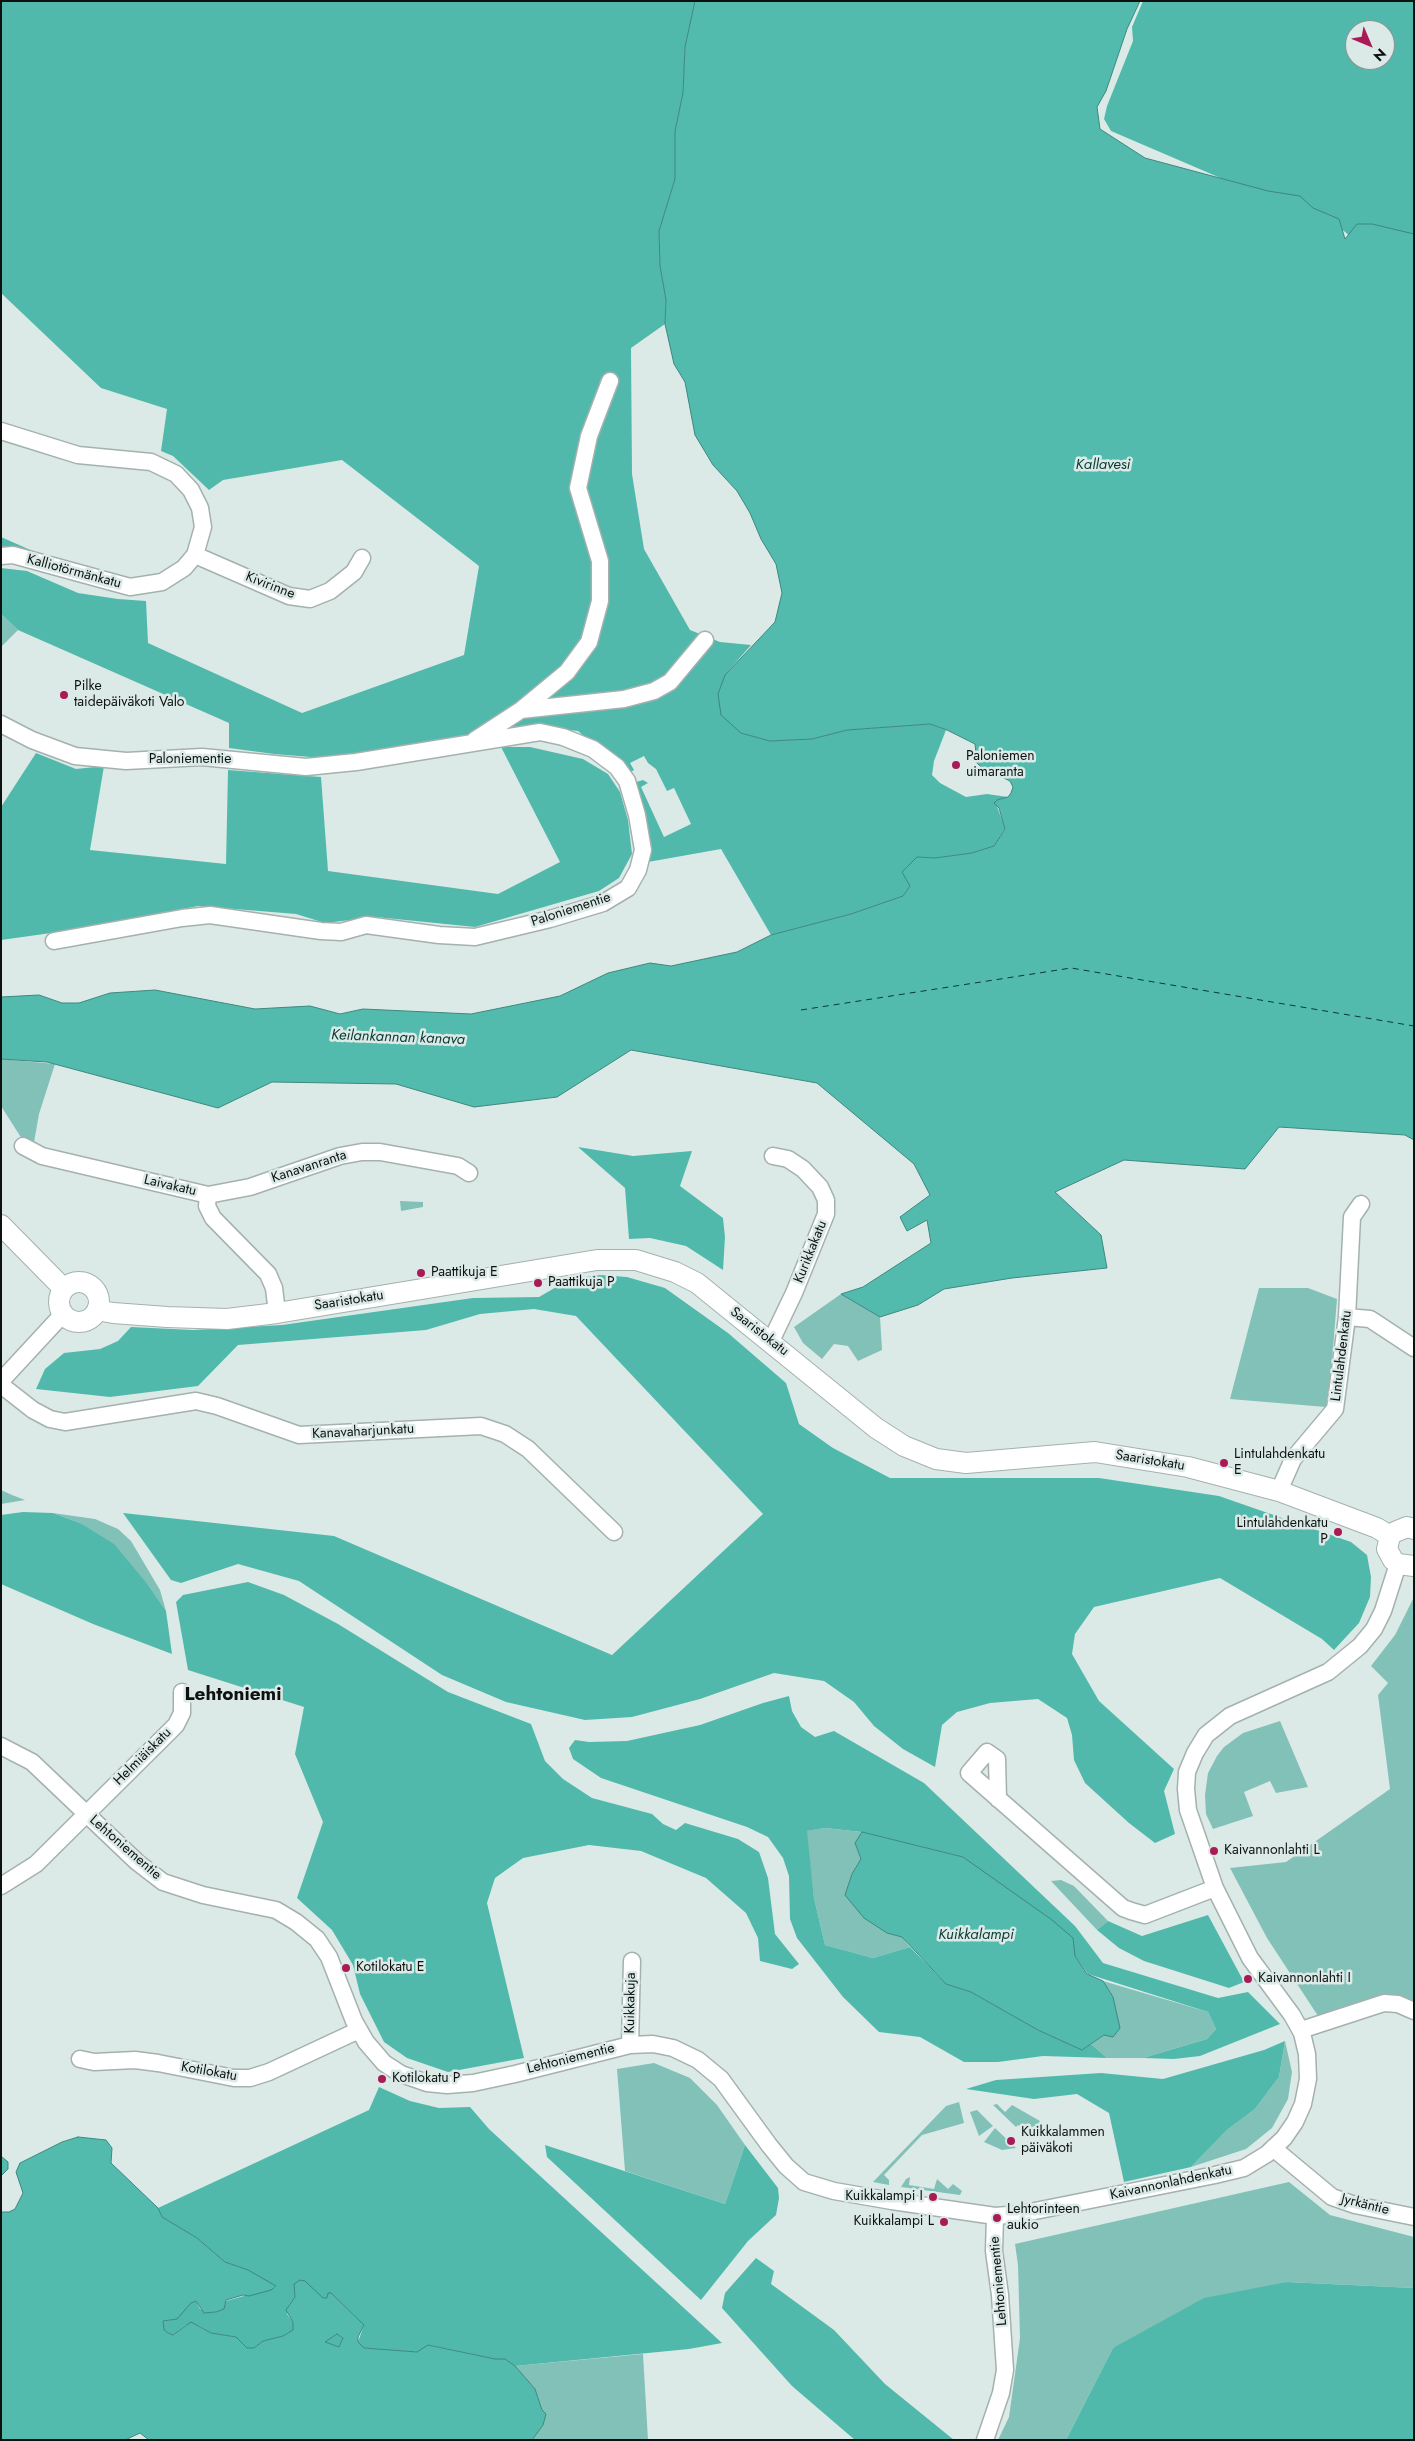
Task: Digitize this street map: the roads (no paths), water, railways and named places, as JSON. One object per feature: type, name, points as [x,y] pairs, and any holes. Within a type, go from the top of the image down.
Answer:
[{"type":"main road","points":[[1,1225],[64,1289]]},
{"type":"main road","name":"Saaristokatu","points":[[97,1310],[167,1317],[227,1319],[277,1313],[596,1260],[636,1260],[675,1272],[697,1282],[876,1428],[904,1446],[936,1459],[966,1463],[1095,1452],[1188,1468],[1279,1491],[1377,1528],[1390,1536]]},
{"type":"main road","points":[[74,1283],[90,1285],[99,1299],[97,1310],[94,1315],[84,1321],[73,1321],[63,1314],[60,1299],[64,1289],[74,1283]]},
{"type":"main road","points":[[1406,1565],[1392,1560],[1387,1549],[1390,1536],[1400,1528],[1414,1529]]},
{"type":"street","points":[[472,742],[521,710],[567,672],[589,642],[600,601],[600,561],[578,488],[589,436],[610,381]]},
{"type":"street","points":[[1,431],[78,456],[151,462],[176,474],[191,490],[200,508],[203,527],[196,555]]},
{"type":"street","name":"Kalliotörmänkatu","points":[[1,556],[13,555],[130,587],[162,582],[184,568],[196,555]]},
{"type":"street","name":"Kivirinne","points":[[196,555],[290,596],[310,599],[330,591],[354,572],[362,558]]},
{"type":"street","points":[[521,710],[624,699],[654,691],[670,682],[705,640]]},
{"type":"street","name":"Paloniementie","points":[[1,724],[32,740],[75,756],[126,760],[202,757],[306,767],[356,762],[540,732],[563,737],[593,749],[617,767],[627,781],[632,796],[644,850],[638,870],[628,888],[602,903],[550,919],[475,936],[439,935],[366,925],[341,932],[321,931],[210,916],[182,918],[54,941]]},
{"type":"street","name":"Laivakatu","points":[[24,1146],[42,1156],[208,1195],[208,1206],[213,1218],[268,1274],[274,1288],[277,1313]]},
{"type":"street","name":"Kanavanranta","points":[[208,1195],[250,1187],[340,1156],[362,1152],[380,1152],[458,1166],[469,1173]]},
{"type":"street","name":"Kurikkakatu","points":[[771,1341],[794,1293],[826,1214],[826,1200],[803,1168],[788,1159],[774,1156]]},
{"type":"street","name":"Lintulahdenkatu","points":[[1279,1491],[1293,1459],[1335,1408],[1347,1317],[1352,1217],[1361,1204]]},
{"type":"street","points":[[1,1383],[63,1314]]},
{"type":"street","points":[[1347,1317],[1370,1319],[1414,1348]]},
{"type":"street","name":"Kanavaharjunkatu","points":[[1,1383],[33,1410],[50,1419],[65,1422],[196,1400],[299,1435],[482,1426],[505,1434],[528,1449],[614,1532]]},
{"type":"street","name":"Kaivannonlahdenkatu","points":[[995,2216],[1061,2206],[1244,2168],[1284,2138],[1303,2104],[1308,2079],[1307,2054],[1300,2030],[1288,2009],[1250,1958],[1215,1888],[1188,1810],[1187,1772],[1195,1753],[1206,1736],[1230,1716],[1328,1672],[1360,1646],[1374,1629],[1406,1565]]},
{"type":"street","name":"Helmiäiskatu","points":[[1,1886],[36,1864],[176,1725],[182,1713],[182,1692]]},
{"type":"street","name":"Lehtoniementie","points":[[1,1746],[32,1762],[85,1814],[152,1875],[163,1882],[203,1895],[276,1910],[296,1922],[316,1939],[329,1957],[359,2030],[366,2042],[384,2063],[401,2074],[427,2082],[447,2085],[473,2083],[630,2045],[652,2044],[673,2048],[712,2070],[721,2079],[780,2159],[804,2182],[841,2192],[995,2216],[994,2251],[1001,2304],[1005,2370],[1001,2394],[985,2440]]},
{"type":"street","points":[[998,1799],[1123,1908],[1145,1915],[1215,1888]]},
{"type":"street","name":"Kuikkakuja","points":[[630,2045],[632,1961]]},
{"type":"street","points":[[1300,2030],[1384,2003],[1398,2004],[1414,2011]]},
{"type":"street","name":"Kotilokatu","points":[[80,2059],[94,2062],[135,2060],[158,2062],[234,2078],[250,2078],[269,2072],[359,2030]]},
{"type":"street","name":"Jyrkäntie","points":[[1273,2148],[1332,2197],[1355,2205],[1414,2217]]},
{"type":"water","name":"Kallavesi","points":[[695,1],[1140,1],[1127,29],[1106,91],[1097,107],[1100,129],[1145,158],[1268,191],[1300,196],[1313,208],[1339,219],[1345,239],[1357,224],[1372,224],[1414,234],[1414,1140],[1405,1135],[1279,1127],[1245,1169],[1124,1160],[1055,1192],[1101,1235],[1107,1268],[1012,1278],[944,1289],[918,1305],[880,1317],[841,1294],[863,1287],[931,1243],[927,1220],[907,1231],[900,1217],[930,1195],[914,1164],[817,1083],[631,1050],[557,1097],[474,1107],[396,1084],[272,1082],[218,1108],[47,1062],[1,1059],[1,997],[39,995],[62,1003],[79,1003],[110,993],[155,990],[255,1009],[310,1006],[340,1014],[363,1009],[471,1014],[560,996],[608,973],[650,963],[671,966],[737,952],[771,935],[851,914],[903,896],[910,886],[902,872],[917,857],[935,858],[972,853],[994,846],[1005,829],[999,808],[994,803],[997,800],[1008,797],[1013,787],[1010,781],[981,767],[977,763],[975,744],[947,730],[930,724],[847,730],[812,739],[770,741],[741,733],[721,715],[718,694],[725,675],[775,622],[782,593],[776,564],[761,539],[750,513],[737,491],[713,465],[695,435],[685,382],[674,364],[665,324],[666,300],[660,266],[659,231],[675,179],[675,131],[683,93],[685,47]]},
{"type":"water","name":"Kuikkalampi","points":[[862,1832],[963,1857],[1052,1920],[1073,1938],[1075,1956],[1087,1974],[1103,1981],[1113,1997],[1120,2028],[1113,2037],[1104,2035],[1082,2050],[1038,2030],[971,1992],[946,1984],[902,1937],[887,1933],[864,1918],[845,1895],[852,1874],[861,1859],[855,1843]]},
{"type":"water","points":[[78,2137],[106,2140],[112,2148],[111,2163],[158,2208],[162,2217],[197,2238],[225,2262],[248,2270],[276,2286],[271,2290],[226,2300],[224,2309],[216,2312],[204,2313],[196,2301],[191,2303],[177,2319],[163,2321],[164,2330],[168,2333],[173,2335],[191,2322],[211,2333],[236,2337],[247,2348],[254,2348],[263,2341],[283,2336],[293,2330],[293,2322],[286,2310],[295,2297],[294,2284],[300,2280],[305,2281],[323,2298],[327,2298],[328,2293],[331,2293],[364,2325],[358,2337],[358,2342],[364,2348],[417,2352],[428,2345],[495,2359],[505,2359],[515,2366],[535,2389],[542,2410],[546,2414],[543,2425],[532,2440],[149,2440],[140,2433],[125,2440],[1,2440],[1,2212],[9,2212],[15,2209],[23,2193],[16,2172],[20,2163],[62,2142]],"holes":[[[337,2334],[343,2338],[339,2347],[325,2342]]]},
{"type":"water","points":[[1,2156],[8,2162],[8,2169],[1,2176]]},
{"type":"place","name":"Pilke taidepäiväkoti Valo","points":[[64,695]]},
{"type":"place","name":"Paloniemen uimaranta","points":[[956,765]]},
{"type":"place","name":"Paattikuja E","points":[[421,1273]]},
{"type":"place","name":"Paattikuja P","points":[[538,1283]]},
{"type":"place","name":"Lintulahdenkatu E","points":[[1224,1463]]},
{"type":"place","name":"Lintulahdenkatu P","points":[[1338,1532]]},
{"type":"place","name":"Kaivannonlahti L","points":[[1214,1851]]},
{"type":"place","name":"Kotilokatu E","points":[[346,1968]]},
{"type":"place","name":"Kaivannonlahti I","points":[[1248,1979]]},
{"type":"place","name":"Kotilokatu P","points":[[382,2079]]},
{"type":"place","name":"Kuikkalammen päiväkoti","points":[[1011,2141]]},
{"type":"place","name":"Kuikkalampi I","points":[[933,2197]]},
{"type":"place","name":"Lehtorinteen aukio","points":[[997,2218]]},
{"type":"place","name":"Kuikkalampi L","points":[[944,2222]]},
{"type":"district","name":"Lehtoniemi","points":[[233,1695]]},
{"type":"water label","name":"Keilankannan kanava","points":[[398,1038]]}]
